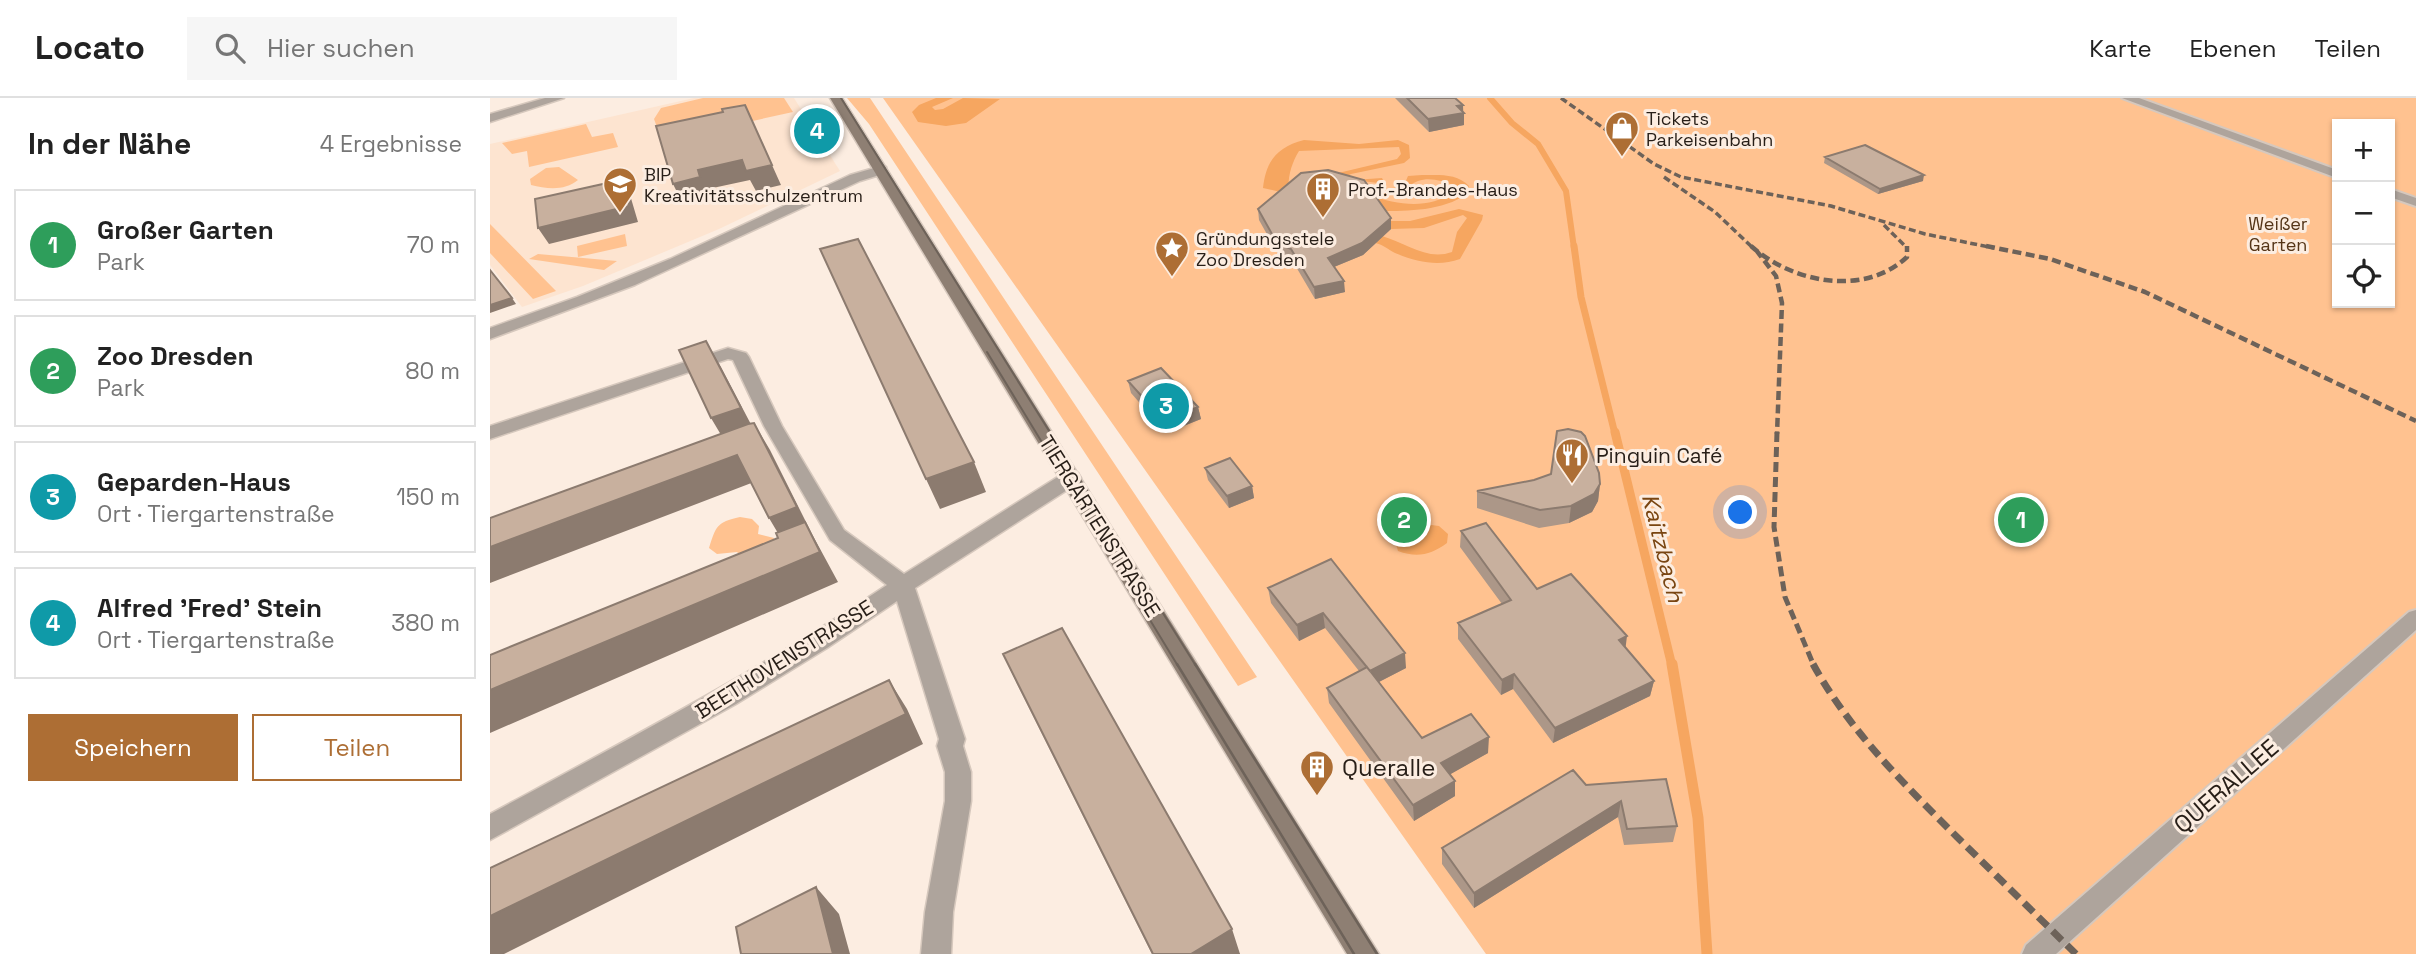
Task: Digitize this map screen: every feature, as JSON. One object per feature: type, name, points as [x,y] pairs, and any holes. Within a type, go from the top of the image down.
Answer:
[{"type":"main road","name":"TIERGARTENSTRASSE","points":[[836,98],[1364,954]]},
{"type":"street","points":[[490,118],[558,98]]},
{"type":"street","points":[[2129,98],[2332,172]]},
{"type":"street","points":[[490,334],[530,321],[622,283],[791,210],[855,178],[881,170]]},
{"type":"street","points":[[2395,195],[2416,202]]},
{"type":"street","points":[[490,433],[728,353],[740,357],[780,435],[837,535],[902,585],[944,715],[958,772],[958,801],[939,912],[936,954]]},
{"type":"street","points":[[758,443],[780,435]]},
{"type":"street","name":"BEETHOVENSTRASSE","points":[[490,828],[727,697],[819,642],[902,585],[1071,478]]},
{"type":"street","points":[[811,546],[837,535]]},
{"type":"street","name":"QUERALLEE","points":[[2036,954],[2416,618]]},
{"type":"shaded area","name":"BIP Kreativitätsschulzentrum","points":[[694,98],[794,98],[840,171],[719,229],[583,286],[522,307],[490,265],[490,144]]},
{"type":"shaded area","points":[[936,98],[953,98],[932,107],[935,110],[943,109],[963,98],[1000,99],[966,123],[946,126],[918,122],[912,112],[919,105]]},
{"type":"shaded area","points":[[1304,140],[1359,144],[1398,140],[1409,145],[1410,158],[1404,163],[1351,174],[1341,179],[1334,174],[1397,159],[1401,154],[1399,147],[1299,151],[1290,172],[1289,194],[1263,188],[1274,156]]},
{"type":"shaded area","points":[[1408,176],[1459,179],[1469,186],[1467,194],[1436,207],[1380,211],[1369,195],[1402,203],[1423,203],[1455,192],[1453,185],[1427,179],[1400,191],[1387,193],[1378,183],[1354,180],[1382,178],[1387,188],[1391,188],[1402,185]]},
{"type":"shaded area","points":[[1459,209],[1483,215],[1460,259],[1444,263],[1419,261],[1375,243],[1382,236],[1425,253],[1452,252],[1457,232],[1467,218],[1463,215],[1424,228],[1391,229],[1386,221],[1410,221]]},
{"type":"shaded area","points":[[1424,524],[1439,526],[1448,534],[1447,543],[1424,554],[1398,551],[1396,544],[1399,537]]},
{"type":"green space","points":[[703,98],[784,98],[793,112],[662,141],[654,119],[661,108]]},
{"type":"green space","points":[[847,98],[870,98],[1257,677],[1238,686],[869,124]]},
{"type":"green space","name":"Weißer Garten","points":[[883,98],[2416,98],[2416,954],[1486,954]]},
{"type":"green space","points":[[586,124],[592,137],[613,133],[618,147],[529,167],[527,151],[512,154],[502,143]]},
{"type":"green space","points":[[559,167],[578,180],[556,188],[531,185],[530,179],[546,168]]},
{"type":"green space","points":[[490,224],[556,291],[533,299],[490,253]]},
{"type":"green space","points":[[625,234],[627,246],[578,257],[577,246]]},
{"type":"green space","points":[[538,254],[617,261],[604,270],[529,259]]},
{"type":"green space","points":[[740,517],[752,519],[759,526],[758,534],[774,538],[769,552],[741,556],[737,552],[717,554],[709,548],[721,523]]},
{"type":"building","points":[[1407,98],[1455,98],[1463,105],[1457,106],[1464,113],[1428,119]]},
{"type":"building","points":[[745,105],[772,165],[746,171],[742,160],[698,170],[700,177],[673,184],[656,126]]},
{"type":"building","points":[[1865,145],[1924,175],[1880,189],[1825,157]]},
{"type":"building","name":"Prof.-Brandes-Haus","points":[[1328,170],[1364,180],[1391,218],[1362,243],[1328,258],[1344,281],[1314,287],[1291,249],[1277,243],[1258,209],[1301,173]]},
{"type":"building","points":[[621,180],[629,206],[538,228],[535,199]]},
{"type":"building","points":[[858,239],[974,462],[926,479],[820,249]]},
{"type":"building","points":[[490,270],[512,298],[490,305]]},
{"type":"building","points":[[706,341],[741,408],[711,418],[679,350]]},
{"type":"building","points":[[1161,368],[1198,407],[1164,421],[1128,381]]},
{"type":"building","points":[[754,423],[797,507],[769,518],[737,455],[490,547],[490,518]]},
{"type":"building","points":[[1568,429],[1581,432],[1585,436],[1599,473],[1600,484],[1594,494],[1571,506],[1540,510],[1477,491],[1551,474],[1557,431]]},
{"type":"building","points":[[1230,458],[1252,486],[1227,496],[1205,468]]},
{"type":"building","points":[[805,522],[820,552],[490,690],[490,655],[778,538],[776,533]]},
{"type":"building","points":[[1486,523],[1537,589],[1571,574],[1627,636],[1619,640],[1654,681],[1555,728],[1514,674],[1502,680],[1458,623],[1511,600],[1461,531]]},
{"type":"building","points":[[1331,559],[1405,653],[1370,671],[1323,613],[1297,625],[1268,588]]},
{"type":"building","points":[[1062,628],[1232,929],[1191,954],[1153,954],[1003,654]]},
{"type":"building","points":[[1367,667],[1422,738],[1471,714],[1489,737],[1441,763],[1455,781],[1413,805],[1327,688]]},
{"type":"building","points":[[889,680],[906,714],[490,916],[490,868]]},
{"type":"building","points":[[1573,770],[1586,785],[1666,779],[1677,826],[1627,829],[1621,801],[1474,893],[1442,848]]},
{"type":"building","points":[[816,887],[833,954],[741,954],[736,927]]},
{"type":"waterway","name":"Kaitzbach","points":[[1490,98],[1512,123],[1538,144],[1566,191],[1574,248]]},
{"type":"waterway","name":"Kaitzbach","points":[[1574,246],[1581,297],[1615,434]]},
{"type":"waterway","name":"Kaitzbach","points":[[1615,432],[1672,666]]},
{"type":"waterway","name":"Kaitzbach","points":[[1672,664],[1698,818],[1707,954]]},
{"type":"tram line","points":[[841,98],[1196,666]]},
{"type":"tram line","points":[[987,352],[1178,666]]},
{"type":"tram line","points":[[1177,664],[1354,954]]},
{"type":"tram line","points":[[1195,664],[1377,954]]},
{"type":"railway","points":[[1561,98],[1654,164],[1681,177],[1831,206],[1925,234],[1994,248]]},
{"type":"railway","points":[[1664,177],[1715,212],[1753,248]]},
{"type":"railway","points":[[1884,225],[1907,248]]},
{"type":"railway","points":[[1751,246],[1787,269],[1807,276],[1850,281],[1890,270],[1907,257],[1907,248]]},
{"type":"railway","points":[[1986,246],[2050,259],[2145,292],[2416,421]]},
{"type":"railway","points":[[1756,250],[1776,276],[1782,303],[1777,434]]},
{"type":"railway","points":[[1777,432],[1774,527],[1785,597],[1814,665]]},
{"type":"railway","points":[[1814,665],[1860,734],[1898,776],[2076,954]]},
{"type":"place","name":"Alfred 'Fred' Stein","points":[[817,131]]},
{"type":"place","name":"Tickets Parkeisenbahn","points":[[1622,158]]},
{"type":"place","name":"BIP Kreativitätsschulzentrum","points":[[620,214]]},
{"type":"place","name":"Prof.-Brandes-Haus","points":[[1323,219]]},
{"type":"place","name":"Gründungsstele Zoo Dresden","points":[[1172,278]]},
{"type":"place","name":"Geparden-Haus","points":[[1166,406]]},
{"type":"place","name":"Pinguin Café","points":[[1572,485]]},
{"type":"place","name":"Zoo Dresden","points":[[1404,520]]},
{"type":"place","name":"Großer Garten","points":[[2021,520]]},
{"type":"place","name":"Queralle","points":[[1317,797]]}]
